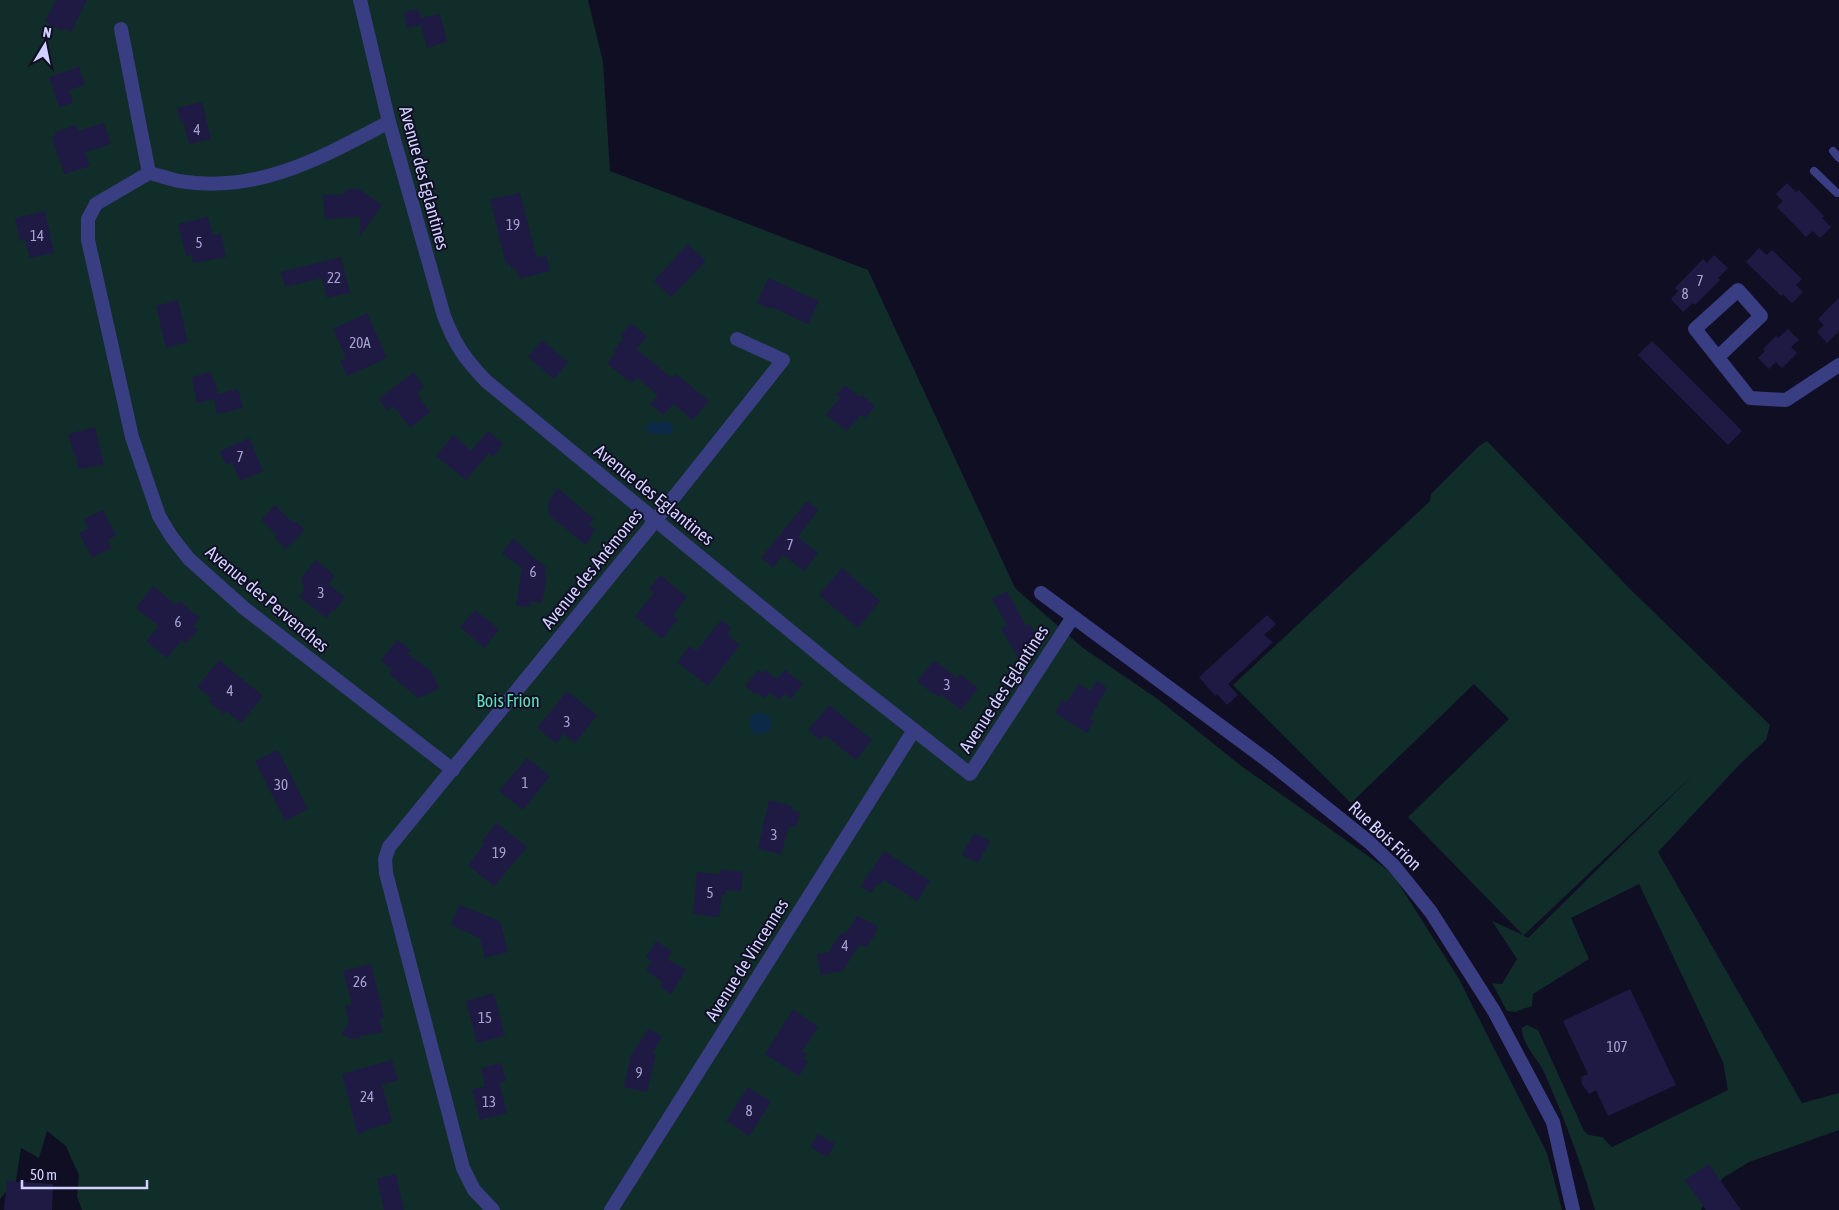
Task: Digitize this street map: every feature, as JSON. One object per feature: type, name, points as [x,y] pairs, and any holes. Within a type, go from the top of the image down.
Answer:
[{"type":"street","name":"Avenue des Eglantines","points":[[360,0],[389,122],[444,316],[452,339],[467,361],[486,381],[844,675],[970,774],[1073,617]]},
{"type":"street","points":[[121,29],[149,173],[178,181],[209,184],[237,183],[264,178],[318,159],[389,122]]},
{"type":"street","name":"Avenue des Pervenches","points":[[149,173],[96,204],[88,219],[88,240],[132,437],[159,516],[171,536],[189,559],[244,608],[453,770]]},
{"type":"street","points":[[1718,358],[1761,316],[1738,290],[1695,329],[1718,358],[1750,398],[1786,400],[1839,365]]},
{"type":"street","name":"Avenue des Anémones","points":[[453,770],[783,360],[737,339]]},
{"type":"street","name":"Rue Bois Frion","points":[[1041,593],[1268,761],[1369,842],[1412,886],[1431,912],[1494,1011],[1553,1122],[1573,1210]]},
{"type":"street","name":"Avenue de Vincennes","points":[[611,1210],[914,730]]},
{"type":"street","points":[[453,770],[389,848],[385,860],[386,873],[463,1168],[474,1190],[493,1210]]},
{"type":"lane","points":[[1833,151],[1839,158]]},
{"type":"lane","points":[[1814,171],[1839,193]]},
{"type":"green space","name":"Bois Frion","points":[[0,0],[588,0],[603,62],[610,171],[868,270],[1015,588],[1083,648],[1159,700],[1240,765],[1392,873],[1459,979],[1547,1153],[1562,1210],[82,1210],[77,1197],[79,1175],[66,1146],[47,1131],[39,1158],[21,1148],[16,1181],[0,1199]]},
{"type":"green space","points":[[1487,441],[1630,589],[1770,725],[1766,740],[1740,764],[1658,852],[1802,1103],[1839,1093],[1839,1130],[1749,1162],[1723,1178],[1701,1210],[1595,1210],[1578,1158],[1544,1072],[1522,1034],[1522,1028],[1527,1025],[1538,1030],[1584,1131],[1589,1135],[1602,1137],[1612,1147],[1728,1090],[1723,1062],[1639,884],[1571,918],[1589,959],[1533,994],[1532,1006],[1515,1012],[1507,1011],[1492,983],[1502,984],[1517,959],[1492,921],[1523,935],[1408,817],[1509,719],[1474,684],[1351,803],[1233,685],[1430,501],[1431,494],[1479,446]],"holes":[[[1695,773],[1528,938],[1524,935]]]},
{"type":"water","points":[[666,420],[673,426],[672,434],[647,433],[648,422],[661,423]]},
{"type":"water","points":[[757,713],[766,714],[772,722],[771,730],[756,735],[750,727],[750,718]]},
{"type":"building","points":[[56,0],[87,0],[71,32],[64,28],[62,31],[45,22]]},
{"type":"building","points":[[418,9],[421,18],[440,14],[447,42],[427,48],[421,25],[407,28],[404,12]]},
{"type":"building","points":[[79,67],[85,85],[69,90],[73,103],[59,107],[49,77]]},
{"type":"building","points":[[202,102],[211,139],[189,144],[183,121],[180,121],[177,108]]},
{"type":"building","points":[[104,123],[111,144],[85,152],[90,166],[64,174],[52,137],[56,135],[55,132],[76,125],[78,131]]},
{"type":"building","points":[[1787,183],[1796,192],[1799,190],[1824,216],[1822,218],[1831,227],[1820,238],[1813,231],[1806,237],[1777,207],[1783,201],[1776,194]]},
{"type":"building","points":[[359,189],[382,205],[360,236],[360,217],[325,219],[323,195],[345,194],[345,190]]},
{"type":"building","points":[[520,193],[537,258],[546,255],[550,271],[519,279],[516,268],[512,269],[510,264],[506,265],[490,199]]},
{"type":"building","points":[[45,211],[54,253],[30,258],[25,240],[20,241],[15,218]]},
{"type":"building","points":[[208,217],[213,235],[221,233],[226,257],[193,263],[192,255],[186,256],[178,224]]},
{"type":"building","points":[[688,244],[706,261],[671,297],[654,281]]},
{"type":"building","points":[[1759,248],[1767,255],[1772,250],[1802,279],[1796,285],[1803,292],[1792,303],[1783,294],[1781,296],[1746,262]]},
{"type":"building","points":[[1714,255],[1728,268],[1718,278],[1720,280],[1695,305],[1693,303],[1683,312],[1671,299],[1678,291],[1675,288],[1703,259],[1707,263]]},
{"type":"building","points":[[341,257],[350,293],[327,298],[322,278],[285,287],[281,272]]},
{"type":"building","points":[[768,278],[819,301],[808,324],[772,307],[771,309],[757,303]]},
{"type":"building","points":[[1839,298],[1839,331],[1827,343],[1817,332],[1824,325],[1818,319]]},
{"type":"building","points":[[178,300],[188,342],[166,348],[156,306]]},
{"type":"building","points":[[367,313],[387,358],[347,376],[340,361],[346,358],[333,329]]},
{"type":"building","points":[[631,323],[647,336],[636,349],[672,378],[676,374],[709,401],[693,420],[673,404],[664,415],[650,404],[658,395],[637,377],[632,383],[607,364],[616,352],[614,350],[623,339],[620,336]]},
{"type":"building","points":[[1788,329],[1799,340],[1791,347],[1797,353],[1782,368],[1776,362],[1769,369],[1758,358],[1765,351],[1763,349],[1776,336],[1778,338]]},
{"type":"building","points":[[542,340],[568,362],[554,379],[528,357]]},
{"type":"building","points":[[1652,341],[1742,431],[1728,445],[1638,355]]},
{"type":"building","points":[[211,372],[218,394],[238,389],[243,408],[217,414],[214,399],[197,403],[192,377]]},
{"type":"building","points":[[414,372],[424,387],[417,393],[430,412],[410,428],[393,406],[387,411],[379,400]]},
{"type":"building","points":[[845,385],[860,397],[862,395],[875,406],[865,418],[861,415],[847,431],[826,415],[840,398],[836,395]]},
{"type":"building","points":[[95,427],[104,465],[78,469],[76,454],[74,455],[68,434]]},
{"type":"building","points":[[488,431],[503,444],[493,457],[489,453],[466,480],[436,456],[453,435],[471,451]]},
{"type":"building","points":[[249,438],[263,471],[240,481],[232,462],[226,465],[220,451]]},
{"type":"building","points":[[558,488],[594,519],[589,525],[595,529],[586,545],[549,515],[548,502]]},
{"type":"building","points":[[807,501],[818,510],[798,537],[818,553],[804,571],[783,555],[773,567],[761,558]]},
{"type":"building","points":[[275,505],[293,523],[296,521],[305,530],[286,549],[275,538],[277,535],[261,520]]},
{"type":"building","points":[[103,510],[116,535],[108,540],[111,548],[92,558],[79,533],[88,529],[84,519]]},
{"type":"building","points":[[513,539],[546,567],[544,575],[547,576],[542,603],[531,601],[530,607],[516,606],[522,568],[502,553]]},
{"type":"building","points":[[316,560],[335,576],[328,584],[345,597],[326,618],[299,596],[305,589],[301,578]]},
{"type":"building","points":[[842,568],[880,601],[858,628],[819,595]]},
{"type":"building","points":[[660,575],[687,597],[673,615],[678,619],[662,639],[635,616],[654,593],[649,589]]},
{"type":"building","points":[[153,586],[176,605],[179,601],[200,618],[193,626],[198,630],[186,644],[182,640],[167,658],[146,641],[159,626],[136,608]]},
{"type":"building","points":[[1007,591],[1026,626],[1030,624],[1040,643],[1019,659],[1001,629],[1007,625],[992,599]]},
{"type":"building","points":[[475,610],[499,629],[484,648],[460,627]]},
{"type":"building","points":[[1267,615],[1276,624],[1264,635],[1273,642],[1228,684],[1238,695],[1227,705],[1217,694],[1215,696],[1199,677]]},
{"type":"building","points":[[721,620],[732,628],[727,634],[740,645],[708,686],[677,662],[690,646],[696,651]]},
{"type":"building","points":[[397,640],[411,650],[408,654],[432,672],[439,689],[418,698],[389,674],[392,670],[381,660]]},
{"type":"building","points":[[219,660],[263,696],[241,723],[227,712],[224,714],[209,702],[212,699],[197,687]]},
{"type":"building","points":[[934,660],[957,678],[960,674],[978,688],[961,710],[942,695],[940,697],[933,694],[917,681]]},
{"type":"building","points":[[758,670],[763,674],[765,670],[777,679],[785,670],[803,684],[791,699],[785,694],[779,700],[770,692],[764,698],[745,686]]},
{"type":"building","points":[[1097,681],[1107,688],[1090,718],[1094,721],[1087,733],[1055,713],[1062,700],[1066,703],[1079,684],[1090,691]]},
{"type":"building","points":[[567,691],[597,715],[575,743],[564,734],[556,743],[537,728]]},
{"type":"building","points":[[829,705],[872,740],[856,760],[825,735],[820,740],[808,730]]},
{"type":"building","points":[[278,750],[308,809],[285,821],[255,761]]},
{"type":"building","points":[[527,758],[550,776],[523,810],[499,791]]},
{"type":"building","points":[[769,800],[792,806],[791,810],[800,812],[796,827],[789,826],[781,854],[758,849]]},
{"type":"building","points":[[497,823],[527,847],[494,886],[468,865],[485,843],[482,841]]},
{"type":"building","points":[[974,833],[990,841],[978,863],[962,855]]},
{"type":"building","points":[[884,851],[930,881],[917,901],[884,880],[880,885],[877,884],[871,893],[861,886]]},
{"type":"building","points":[[721,869],[743,872],[741,891],[725,890],[725,895],[722,895],[719,917],[693,914],[697,872],[720,874]]},
{"type":"building","points":[[459,905],[500,921],[508,952],[485,958],[480,938],[451,925]]},
{"type":"building","points":[[857,916],[878,926],[875,930],[877,931],[867,947],[859,945],[843,971],[821,975],[817,954],[829,952],[840,934],[846,933]]},
{"type":"building","points":[[656,941],[672,952],[667,959],[686,970],[671,994],[660,987],[663,982],[646,971],[652,961],[646,957]]},
{"type":"building","points":[[371,964],[384,1017],[379,1019],[383,1032],[360,1036],[360,1039],[349,1038],[342,1034],[349,1022],[345,1006],[352,1004],[343,971]]},
{"type":"building","points":[[1630,989],[1676,1085],[1608,1116],[1596,1090],[1589,1094],[1582,1084],[1581,1077],[1588,1074],[1563,1021]]},
{"type":"building","points":[[494,993],[505,1036],[477,1043],[466,1001]]},
{"type":"building","points":[[793,1009],[818,1027],[802,1052],[807,1054],[803,1059],[808,1062],[799,1076],[765,1054]]},
{"type":"building","points":[[649,1028],[662,1037],[653,1052],[656,1055],[647,1092],[624,1087],[631,1055]]},
{"type":"building","points":[[392,1060],[398,1080],[382,1085],[392,1122],[369,1129],[358,1135],[342,1074]]},
{"type":"building","points":[[501,1063],[506,1081],[499,1082],[507,1113],[480,1120],[472,1090],[485,1086],[481,1068]]},
{"type":"building","points":[[748,1087],[771,1102],[749,1136],[726,1121]]},
{"type":"building","points":[[818,1134],[835,1144],[827,1157],[810,1147]]},
{"type":"building","points":[[1709,1164],[1741,1210],[1706,1210],[1685,1180]]},
{"type":"building","points":[[396,1174],[404,1210],[384,1210],[377,1179]]},
{"type":"building","points":[[7,1181],[53,1184],[52,1210],[4,1210]]}]
